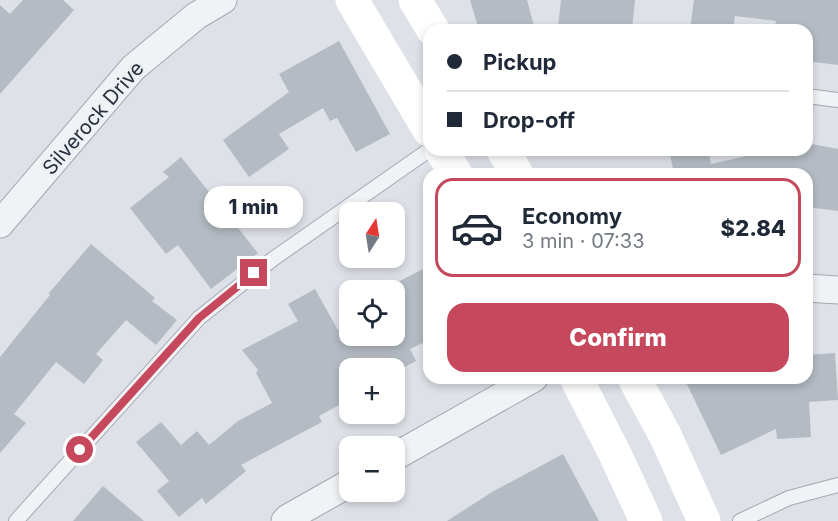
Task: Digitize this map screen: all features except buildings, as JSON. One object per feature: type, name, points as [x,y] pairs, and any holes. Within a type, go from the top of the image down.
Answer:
[{"type":"main road","points":[[352,0],[423,120]]},
{"type":"main road","points":[[415,0],[429,24]]},
{"type":"main road","points":[[579,384],[646,521]]},
{"type":"main road","points":[[637,384],[665,435],[704,521]]},
{"type":"street","name":"Silverock Drive","points":[[0,224],[133,68],[196,16],[223,0]]},
{"type":"street","points":[[813,288],[838,290]]},
{"type":"street","points":[[405,451],[523,384]]},
{"type":"street","points":[[285,521],[339,489]]},
{"type":"lane","points":[[813,97],[838,99]]},
{"type":"lane","points":[[16,521],[199,318],[273,259],[423,154]]},
{"type":"lane","points":[[740,521],[789,498],[838,486]]},
{"type":"route","points":[[80,450],[199,318],[254,273]]}]
